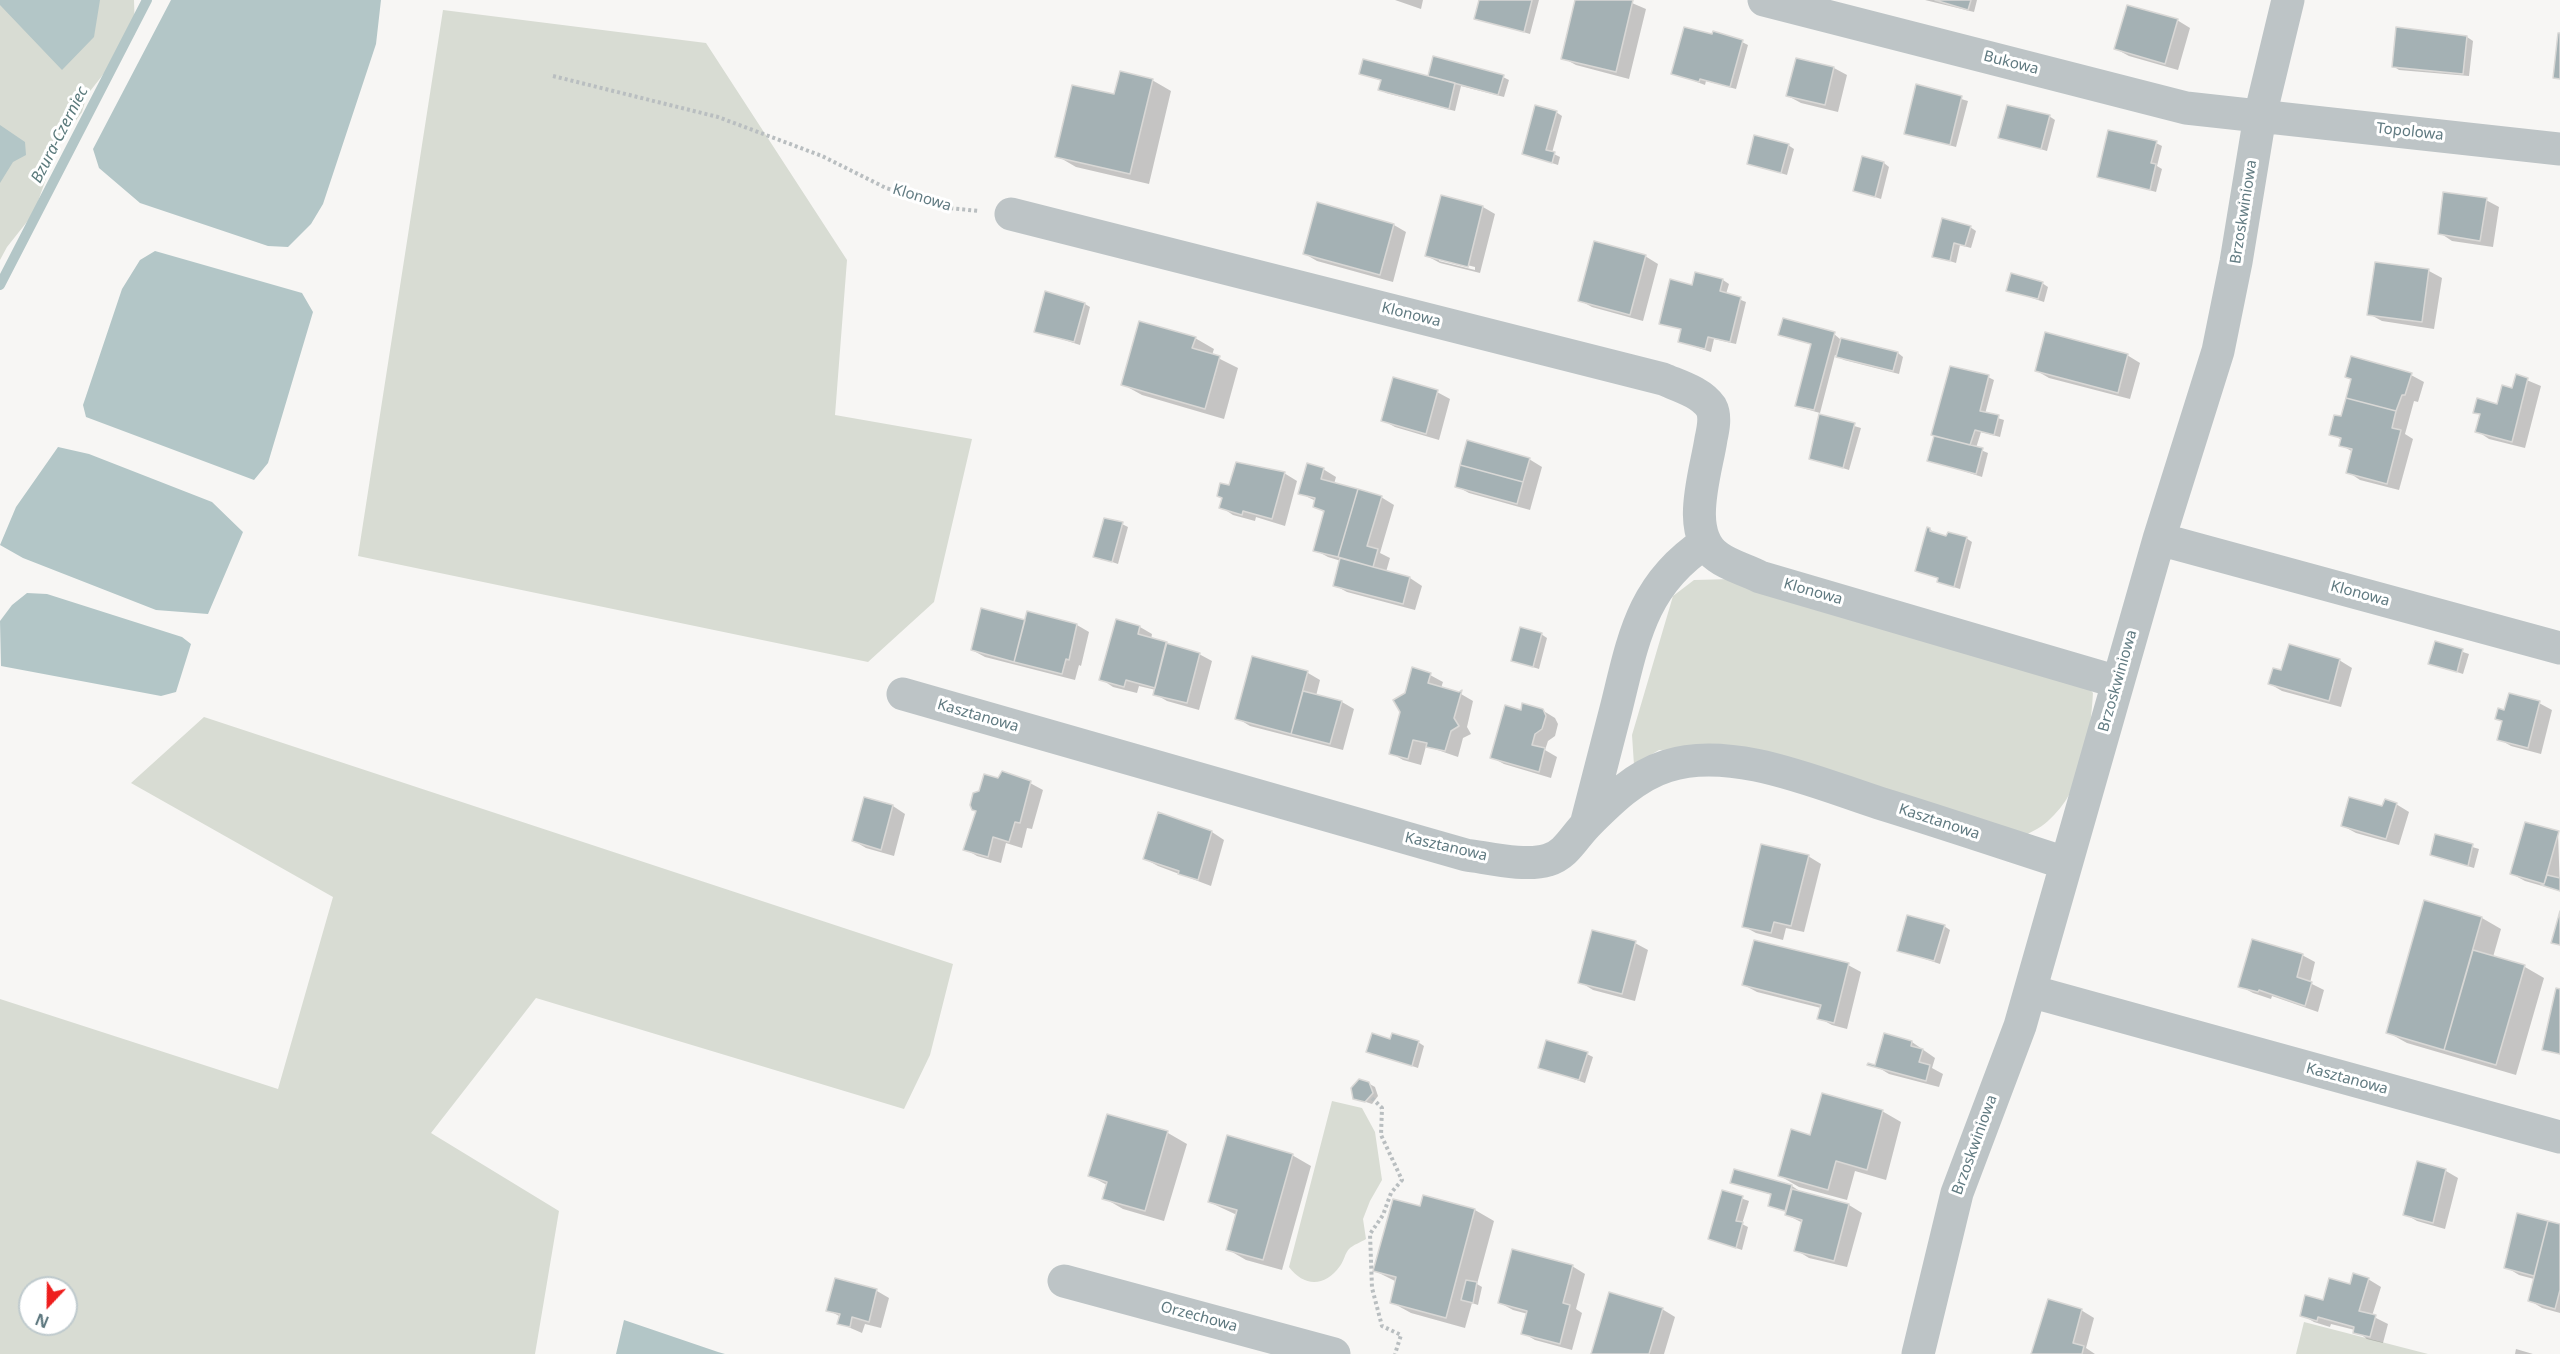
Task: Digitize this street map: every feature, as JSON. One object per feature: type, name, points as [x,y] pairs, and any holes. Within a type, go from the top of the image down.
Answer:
[{"type":"street","name":"Bukowa","points":[[1764,0],[2186,108],[2260,116]]},
{"type":"street","name":"Brzoskwiniowa","points":[[1918,1354],[1957,1193],[2020,1026],[2159,539],[2218,351],[2236,262],[2260,116],[2288,0]]},
{"type":"street","name":"Topolowa","points":[[2260,116],[2560,149]]},
{"type":"street","name":"Klonowa","points":[[1011,214],[1664,379],[1700,395],[1712,409],[1714,426],[1699,513],[1699,529],[1705,543],[1718,557],[1760,577],[2118,682]]},
{"type":"street","name":"Klonowa","points":[[2159,539],[2560,648]]},
{"type":"street","points":[[1586,825],[1636,629],[1654,594],[1683,558],[1705,543]]},
{"type":"street","name":"Kasztanowa","points":[[903,694],[1466,855],[1512,861],[1546,861],[1563,854],[1586,825],[1623,790],[1643,775],[1667,765],[1692,760],[1727,760],[1788,774],[2065,863]]},
{"type":"street","name":"Kasztanowa","points":[[2030,991],[2560,1137]]},
{"type":"street","name":"Orzechowa","points":[[1064,1281],[1334,1354]]},
{"type":"path","name":"Klonowa","points":[[553,76],[718,117],[822,156],[886,188],[949,208],[1011,214]]},
{"type":"path","points":[[1372,1098],[1382,1108],[1381,1135],[1402,1180],[1391,1193],[1383,1215],[1370,1234],[1372,1288],[1382,1326],[1401,1335],[1395,1354]]},
{"type":"shaded area","points":[[0,0],[134,0],[135,34],[87,95],[82,112],[57,147],[34,213],[7,247],[0,260]]},
{"type":"shaded area","points":[[0,0],[100,0],[94,37],[62,70],[0,5]]},
{"type":"shaded area","points":[[171,0],[381,0],[376,44],[323,204],[311,224],[288,247],[268,246],[140,203],[99,168],[93,149]]},
{"type":"shaded area","points":[[443,10],[706,43],[847,260],[835,415],[972,439],[934,602],[868,662],[358,556]]},
{"type":"shaded area","points":[[0,125],[25,142],[26,155],[13,162],[0,183]]},
{"type":"shaded area","points":[[155,251],[302,293],[313,312],[268,463],[254,480],[86,417],[83,405],[122,289],[140,260]]},
{"type":"shaded area","points":[[58,447],[89,454],[212,502],[243,532],[208,614],[156,610],[23,558],[0,545],[16,507]]},
{"type":"shaded area","points":[[1732,579],[2082,680],[2093,693],[2092,710],[2083,762],[2070,794],[2045,824],[2016,840],[1702,749],[1659,750],[1634,765],[1632,735],[1673,596],[1694,580]]},
{"type":"shaded area","points":[[27,593],[47,594],[182,637],[191,644],[176,692],[161,696],[1,666],[0,621],[12,605]]},
{"type":"shaded area","points":[[204,717],[953,964],[930,1055],[904,1109],[536,998],[431,1133],[559,1211],[535,1354],[0,1354],[0,999],[278,1089],[333,897],[131,783]]},
{"type":"shaded area","points":[[1332,1101],[1362,1108],[1375,1132],[1382,1180],[1363,1219],[1366,1239],[1349,1249],[1341,1264],[1328,1278],[1314,1282],[1301,1278],[1289,1267]]},
{"type":"shaded area","points":[[624,1320],[718,1352],[725,1354],[616,1354]]},
{"type":"shaded area","points":[[2304,1322],[2428,1354],[2296,1354]]},
{"type":"building","points":[[1479,0],[1532,0],[1524,32],[1474,19]]},
{"type":"building","points":[[1575,0],[1633,0],[1616,72],[1561,59]]},
{"type":"building","points":[[1935,0],[1971,0],[1968,10]]},
{"type":"building","points":[[2127,5],[2178,19],[2165,64],[2114,49]]},
{"type":"building","points":[[1684,27],[1712,34],[1713,31],[1743,40],[1730,87],[1671,74]]},
{"type":"building","points":[[2396,27],[2467,36],[2463,74],[2392,67]]},
{"type":"building","points":[[2558,33],[2560,33],[2560,79],[2553,78]]},
{"type":"building","points":[[1433,56],[1504,75],[1498,95],[1428,76]]},
{"type":"building","points":[[1796,58],[1834,67],[1825,105],[1786,96]]},
{"type":"building","points":[[1363,59],[1455,83],[1449,109],[1378,90],[1381,80],[1359,74]]},
{"type":"building","points":[[1120,71],[1153,79],[1130,174],[1055,157],[1072,85],[1114,94]]},
{"type":"building","points":[[1916,84],[1962,96],[1950,145],[1904,134]]},
{"type":"building","points":[[1535,105],[1557,111],[1546,150],[1555,152],[1552,163],[1522,154]]},
{"type":"building","points":[[2007,105],[2050,115],[2041,149],[1998,138]]},
{"type":"building","points":[[2108,130],[2157,141],[2151,163],[2156,164],[2150,190],[2097,177]]},
{"type":"building","points":[[1754,135],[1789,144],[1781,173],[1747,164]]},
{"type":"building","points":[[1862,156],[1884,162],[1875,197],[1853,191]]},
{"type":"building","points":[[2443,192],[2487,198],[2480,241],[2438,234]]},
{"type":"building","points":[[1441,195],[1483,206],[1468,267],[1425,256]]},
{"type":"building","points":[[1317,202],[1394,224],[1380,275],[1303,254]]},
{"type":"building","points":[[1942,218],[1971,226],[1965,246],[1954,243],[1950,261],[1932,257]]},
{"type":"building","points":[[1594,241],[1646,255],[1630,315],[1578,301]]},
{"type":"building","points":[[2375,262],[2429,269],[2422,322],[2367,315]]},
{"type":"building","points":[[1695,272],[1723,279],[1720,291],[1741,297],[1730,342],[1708,337],[1705,349],[1678,342],[1681,329],[1659,324],[1670,279],[1692,285]]},
{"type":"building","points":[[2011,273],[2043,282],[2038,299],[2006,291]]},
{"type":"building","points":[[1045,291],[1085,303],[1074,342],[1034,332]]},
{"type":"building","points":[[1783,318],[1835,332],[1814,410],[1795,406],[1811,344],[1778,335]]},
{"type":"building","points":[[1139,321],[1196,337],[1192,348],[1220,356],[1205,409],[1121,385]]},
{"type":"building","points":[[2045,332],[2128,354],[2118,393],[2035,371]]},
{"type":"building","points":[[1841,338],[1898,352],[1893,371],[1836,357]]},
{"type":"building","points":[[2351,356],[2412,373],[2405,395],[2402,395],[2396,411],[2346,398],[2351,379],[2345,377]]},
{"type":"building","points":[[1950,366],[1989,375],[1980,411],[1999,415],[1994,435],[1975,430],[1970,445],[1931,435]]},
{"type":"building","points":[[2516,374],[2528,378],[2512,442],[2475,432],[2480,414],[2473,413],[2477,398],[2497,404],[2502,385],[2512,388]]},
{"type":"building","points":[[1393,377],[1438,390],[1426,434],[1381,421]]},
{"type":"building","points":[[2346,398],[2396,411],[2392,428],[2401,430],[2387,484],[2346,473],[2352,449],[2339,446],[2341,438],[2329,435],[2334,415],[2341,416]]},
{"type":"building","points":[[1819,414],[1855,423],[1843,468],[1809,459]]},
{"type":"building","points":[[1934,436],[1983,448],[1976,474],[1927,461]]},
{"type":"building","points":[[1467,440],[1530,458],[1523,482],[1460,465]]},
{"type":"building","points":[[1236,462],[1285,472],[1272,519],[1243,511],[1242,515],[1219,508],[1222,498],[1217,496],[1220,483],[1229,485]]},
{"type":"building","points":[[1307,463],[1324,468],[1321,479],[1358,489],[1338,557],[1313,551],[1324,511],[1313,507],[1315,498],[1298,494]]},
{"type":"building","points":[[1460,465],[1523,482],[1517,504],[1455,487]]},
{"type":"building","points":[[1358,489],[1382,496],[1367,546],[1378,549],[1373,567],[1338,557]]},
{"type":"building","points":[[1104,518],[1123,522],[1112,562],[1093,557]]},
{"type":"building","points":[[1927,527],[1930,531],[1946,536],[1948,532],[1967,537],[1954,587],[1937,582],[1938,578],[1915,571]]},
{"type":"building","points":[[1340,558],[1410,577],[1403,604],[1333,586]]},
{"type":"building","points":[[981,608],[1025,620],[1014,662],[971,650]]},
{"type":"building","points":[[1027,611],[1077,624],[1069,660],[1066,659],[1062,674],[1014,662]]},
{"type":"building","points":[[1116,619],[1140,626],[1138,634],[1167,642],[1155,688],[1126,680],[1124,687],[1099,680]]},
{"type":"building","points":[[1520,627],[1542,633],[1533,667],[1511,661]]},
{"type":"building","points":[[2435,641],[2463,649],[2457,672],[2428,664]]},
{"type":"building","points":[[1166,643],[1200,653],[1187,703],[1153,695]]},
{"type":"building","points":[[2289,644],[2340,659],[2329,701],[2268,684],[2273,668],[2281,670]]},
{"type":"building","points":[[1252,656],[1308,671],[1291,734],[1235,719]]},
{"type":"building","points":[[1412,667],[1431,673],[1428,683],[1459,692],[1462,690],[1454,718],[1459,726],[1451,731],[1445,751],[1426,747],[1427,743],[1413,740],[1408,759],[1389,754],[1400,712],[1393,700],[1405,693]]},
{"type":"building","points":[[1303,691],[1342,701],[1330,744],[1291,734]]},
{"type":"building","points":[[2509,693],[2540,701],[2528,748],[2497,740],[2502,721],[2495,719],[2498,708],[2504,710]]},
{"type":"building","points":[[1522,703],[1543,709],[1546,716],[1542,729],[1535,734],[1532,745],[1545,748],[1539,772],[1490,758],[1505,705],[1521,710]]},
{"type":"building","points":[[1002,771],[1031,781],[1020,823],[1015,822],[1009,842],[993,837],[988,857],[963,850],[976,811],[972,810],[970,805],[973,793],[979,791],[984,774],[998,778]]},
{"type":"building","points":[[864,797],[893,805],[881,850],[852,841]]},
{"type":"building","points":[[2349,797],[2382,806],[2385,799],[2397,803],[2386,839],[2341,826]]},
{"type":"building","points":[[1158,812],[1212,831],[1198,880],[1143,859]]},
{"type":"building","points":[[2525,822],[2559,831],[2544,884],[2510,874]]},
{"type":"building","points":[[2435,834],[2473,844],[2468,866],[2430,855]]},
{"type":"building","points":[[1761,844],[1809,855],[1791,926],[1774,922],[1771,933],[1742,927]]},
{"type":"building","points":[[2547,875],[2560,878],[2560,891],[2541,885],[2544,884]]},
{"type":"building","points":[[2424,900],[2482,917],[2444,1050],[2386,1033]]},
{"type":"building","points":[[2560,911],[2560,945],[2551,943]]},
{"type":"building","points":[[1907,915],[1945,925],[1934,961],[1897,951]]},
{"type":"building","points":[[1592,930],[1636,941],[1622,994],[1578,983]]},
{"type":"building","points":[[2252,939],[2303,954],[2297,977],[2312,982],[2305,1006],[2259,990],[2258,992],[2238,987]]},
{"type":"building","points":[[1754,940],[1849,963],[1834,1023],[1817,1019],[1821,1005],[1742,985]]},
{"type":"building","points":[[2473,950],[2525,965],[2496,1065],[2444,1050]]},
{"type":"building","points":[[2556,988],[2560,989],[2560,1054],[2542,1050]]},
{"type":"building","points":[[1372,1033],[1390,1039],[1392,1033],[1419,1041],[1412,1066],[1366,1052]]},
{"type":"building","points":[[1884,1033],[1912,1041],[1911,1046],[1923,1049],[1919,1062],[1930,1065],[1926,1081],[1867,1065],[1868,1063],[1875,1065]]},
{"type":"building","points":[[1546,1040],[1588,1052],[1579,1080],[1538,1068]]},
{"type":"building","points":[[1359,1079],[1369,1082],[1373,1093],[1365,1102],[1353,1099],[1351,1088]]},
{"type":"building","points":[[1822,1093],[1883,1110],[1867,1170],[1836,1161],[1828,1190],[1778,1176],[1791,1129],[1810,1135]]},
{"type":"building","points":[[1107,1114],[1168,1131],[1145,1211],[1102,1199],[1107,1182],[1088,1176]]},
{"type":"building","points":[[1227,1135],[1293,1154],[1263,1260],[1226,1250],[1237,1210],[1208,1202]]},
{"type":"building","points":[[2417,1161],[2446,1169],[2433,1223],[2403,1215]]},
{"type":"building","points":[[1734,1169],[1792,1185],[1785,1211],[1768,1206],[1771,1194],[1730,1183]]},
{"type":"building","points":[[1792,1189],[1849,1204],[1834,1261],[1794,1251],[1802,1220],[1785,1215]]},
{"type":"building","points":[[1722,1190],[1743,1196],[1736,1221],[1743,1222],[1736,1248],[1708,1239]]},
{"type":"building","points":[[1423,1195],[1475,1209],[1446,1318],[1390,1303],[1396,1277],[1373,1271],[1393,1199],[1420,1206]]},
{"type":"building","points":[[2517,1213],[2548,1221],[2534,1276],[2504,1268]]},
{"type":"building","points":[[2548,1221],[2560,1224],[2560,1290],[2555,1309],[2528,1301]]},
{"type":"building","points":[[1512,1249],[1573,1265],[1563,1303],[1570,1305],[1560,1344],[1521,1334],[1527,1311],[1498,1303]]},
{"type":"building","points":[[2353,1273],[2369,1278],[2359,1311],[2376,1315],[2370,1337],[2353,1333],[2354,1327],[2318,1317],[2317,1321],[2300,1316],[2305,1295],[2323,1300],[2329,1278],[2350,1284]]},
{"type":"building","points":[[835,1278],[877,1289],[869,1322],[852,1317],[850,1327],[837,1324],[840,1314],[826,1311]]},
{"type":"building","points":[[1466,1280],[1477,1282],[1473,1303],[1461,1300]]},
{"type":"building","points":[[1609,1292],[1663,1308],[1649,1354],[1591,1354]]},
{"type":"building","points":[[2048,1299],[2082,1309],[2073,1343],[2084,1346],[2082,1354],[2031,1354]]},
{"type":"waterway","name":"Bzura-Czerniec","points":[[0,285],[147,0]]}]
